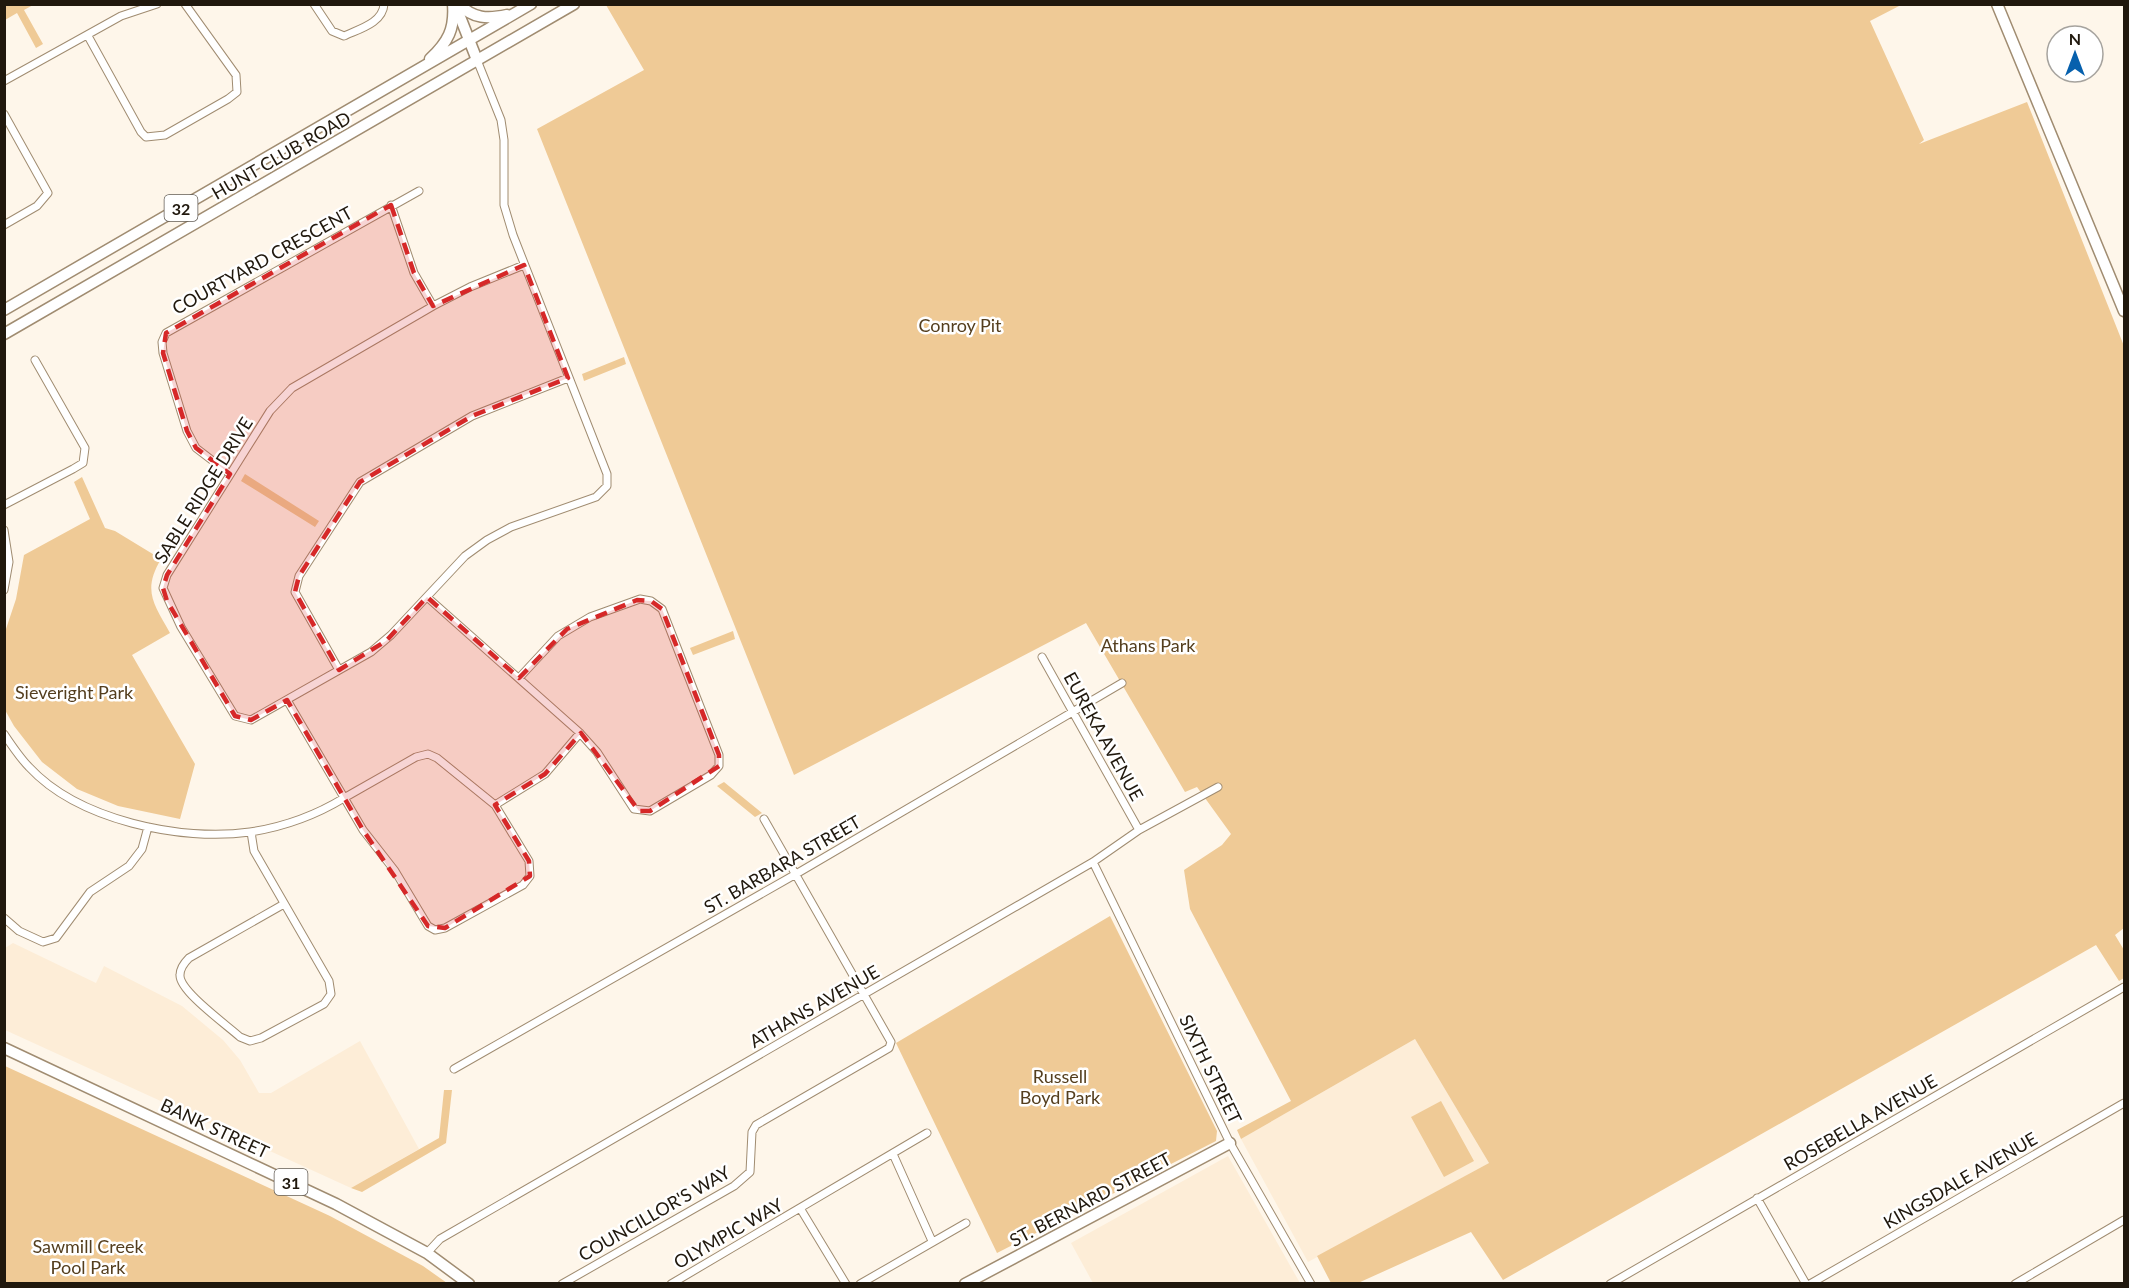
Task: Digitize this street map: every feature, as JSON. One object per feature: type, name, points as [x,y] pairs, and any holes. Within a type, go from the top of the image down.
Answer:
[{"type":"main road","points":[[456,4],[470,14],[487,18],[518,12]]},
{"type":"main road","points":[[456,4],[477,60]]},
{"type":"main road","points":[[421,68],[450,36],[456,4]]},
{"type":"main road","name":"HUNT CLUB ROAD","points":[[4,310],[531,4]]},
{"type":"main road","name":"HUNT CLUB ROAD","points":[[4,334],[573,4]]},
{"type":"main road","points":[[1997,4],[2124,311]]},
{"type":"main road","name":"BANK STREET","points":[[4,1048],[336,1204],[427,1253],[469,1284]]},
{"type":"main road","name":"ST. BERNARD STREET","points":[[965,1284],[979,1280],[1230,1143]]},
{"type":"street","points":[[4,81],[122,16],[157,4]]},
{"type":"street","points":[[88,36],[141,132],[147,137],[165,135],[237,92],[236,75],[185,4]]},
{"type":"street","points":[[314,4],[332,31],[344,36],[377,20],[382,14],[384,4]]},
{"type":"street","name":"SABLE RIDGE DRIVE","points":[[477,60],[501,120],[504,141],[504,205],[524,266],[607,474],[607,486],[596,497],[495,535],[465,556],[386,641],[251,720],[235,716],[181,627],[163,588],[167,575],[270,411],[292,388],[433,306],[470,287],[524,266]]},
{"type":"street","points":[[4,114],[48,193],[38,206],[4,225]]},
{"type":"street","name":"COURTYARD CRESCENT","points":[[230,474],[196,448],[187,431],[163,353],[162,342],[166,333],[419,191]]},
{"type":"street","points":[[391,205],[414,273],[433,306]]},
{"type":"street","points":[[4,505],[73,469],[83,463],[85,458],[85,448],[35,360]]},
{"type":"street","points":[[339,670],[295,592],[299,576],[360,482],[472,416],[568,378]]},
{"type":"street","points":[[4,530],[8,567],[4,590]]},
{"type":"street","points":[[427,597],[580,733],[597,752],[630,803],[639,811],[650,811],[716,771],[719,755],[662,609],[657,604],[646,599],[637,600],[572,626],[549,645],[519,678]]},
{"type":"street","name":"EUREKA AVENUE","points":[[1042,657],[1139,830]]},
{"type":"street","name":"ST. BARBARA STREET","points":[[454,1069],[796,874],[1122,682]]},
{"type":"street","points":[[5,736],[30,768],[52,787],[96,811],[148,827],[204,833],[251,832],[290,823],[344,798],[416,757],[428,754],[437,758],[495,804],[529,861],[530,876],[513,890],[445,928],[435,930],[428,926],[394,871],[363,830],[344,798],[287,700]]},
{"type":"street","points":[[495,804],[544,774],[580,733]]},
{"type":"street","name":"ATHANS AVENUE","points":[[427,1253],[440,1239],[1092,862],[1139,830],[1218,788]]},
{"type":"street","points":[[764,819],[866,994]]},
{"type":"street","points":[[6,924],[43,942],[56,938],[90,892],[122,871],[136,857],[142,849],[148,827]]},
{"type":"street","points":[[251,832],[254,851],[329,981],[331,993],[324,1004],[261,1038],[250,1041],[240,1036],[184,988],[179,977],[182,967],[189,958],[284,904]]},
{"type":"street","name":"SIXTH STREET","points":[[1092,862],[1230,1143],[1311,1284]]},
{"type":"street","name":"ROSEBELLA AVENUE","points":[[1610,1284],[2124,987]]},
{"type":"street","name":"COUNCILLOR'S WAY","points":[[562,1284],[734,1186],[750,1172],[752,1132],[756,1125],[889,1048],[891,1042],[866,994]]},
{"type":"street","name":"KINGSDALE AVENUE","points":[[1808,1284],[2124,1103]]},
{"type":"street","name":"OLYMPIC WAY","points":[[672,1284],[927,1132]]},
{"type":"street","points":[[893,1154],[933,1241]]},
{"type":"street","points":[[1757,1198],[1808,1284]]},
{"type":"street","name":"OLYMPIC WAY","points":[[800,1208],[846,1284]]},
{"type":"street","points":[[2015,1284],[2124,1220]]},
{"type":"street","points":[[860,1284],[966,1223]]},
{"type":"highlighted area","points":[[391,205],[414,273],[433,306],[524,265],[568,378],[472,416],[360,482],[299,576],[295,592],[339,670],[386,641],[427,597],[519,678],[567,629],[637,600],[651,601],[662,609],[719,755],[719,766],[650,811],[639,811],[581,733],[545,774],[495,805],[529,861],[530,876],[445,928],[428,926],[363,830],[287,700],[251,720],[235,716],[167,601],[163,588],[167,575],[230,474],[196,448],[187,431],[163,353],[166,333]]},
{"type":"shaded area","points":[[13,943],[96,983],[104,966],[182,1006],[223,1040],[240,1060],[259,1093],[271,1093],[360,1041],[419,1149],[351,1188],[5,1030],[5,948]]},
{"type":"shaded area","points":[[1415,1039],[1489,1163],[1308,1262],[1241,1139]]},
{"type":"shaded area","points":[[1228,1156],[1300,1283],[1093,1283],[1071,1243]]},
{"type":"green space","points":[[5,4],[33,5],[24,10],[43,44],[36,48],[17,13],[5,20]]},
{"type":"green space","points":[[606,5],[1901,5],[1870,21],[1924,140],[1919,144],[2027,102],[2124,346],[2124,928],[2115,935],[2124,950],[2124,978],[2119,981],[2096,945],[1503,1280],[1471,1232],[1358,1283],[1331,1283],[1317,1256],[1489,1163],[1415,1039],[1241,1139],[1237,1130],[1291,1101],[1190,909],[1184,870],[1222,845],[1231,834],[1197,787],[1185,792],[1086,623],[794,775],[537,129],[644,70]]},
{"type":"green space","points":[[624,357],[626,364],[584,381],[582,374]]},
{"type":"green space","points":[[245,474],[319,521],[315,527],[241,481]]},
{"type":"green space","name":"Sieveright Park","points":[[82,477],[105,528],[115,531],[161,559],[155,570],[151,589],[155,605],[170,633],[132,655],[195,764],[180,819],[118,806],[77,789],[42,762],[14,726],[5,710],[5,632],[16,599],[24,555],[90,519],[74,482]]},
{"type":"green space","points":[[733,631],[735,639],[693,655],[690,648]]},
{"type":"green space","points":[[724,782],[762,813],[755,817],[717,786]]},
{"type":"green space","name":"Russell Boyd Park","points":[[1110,916],[1217,1131],[1216,1141],[997,1253],[896,1043]]},
{"type":"green space","name":"Sawmill Creek Pool Park","points":[[5,1066],[330,1216],[423,1266],[447,1283],[5,1283]]},
{"type":"green space","points":[[444,1090],[452,1090],[446,1143],[362,1192],[351,1188],[439,1138]]},
{"type":"green space","points":[[1441,1101],[1474,1161],[1444,1177],[1411,1117]]},
{"type":"park label","name":"Conroy Pit","points":[[960,325]]},
{"type":"park label","name":"Athans Park","points":[[1148,645]]}]
